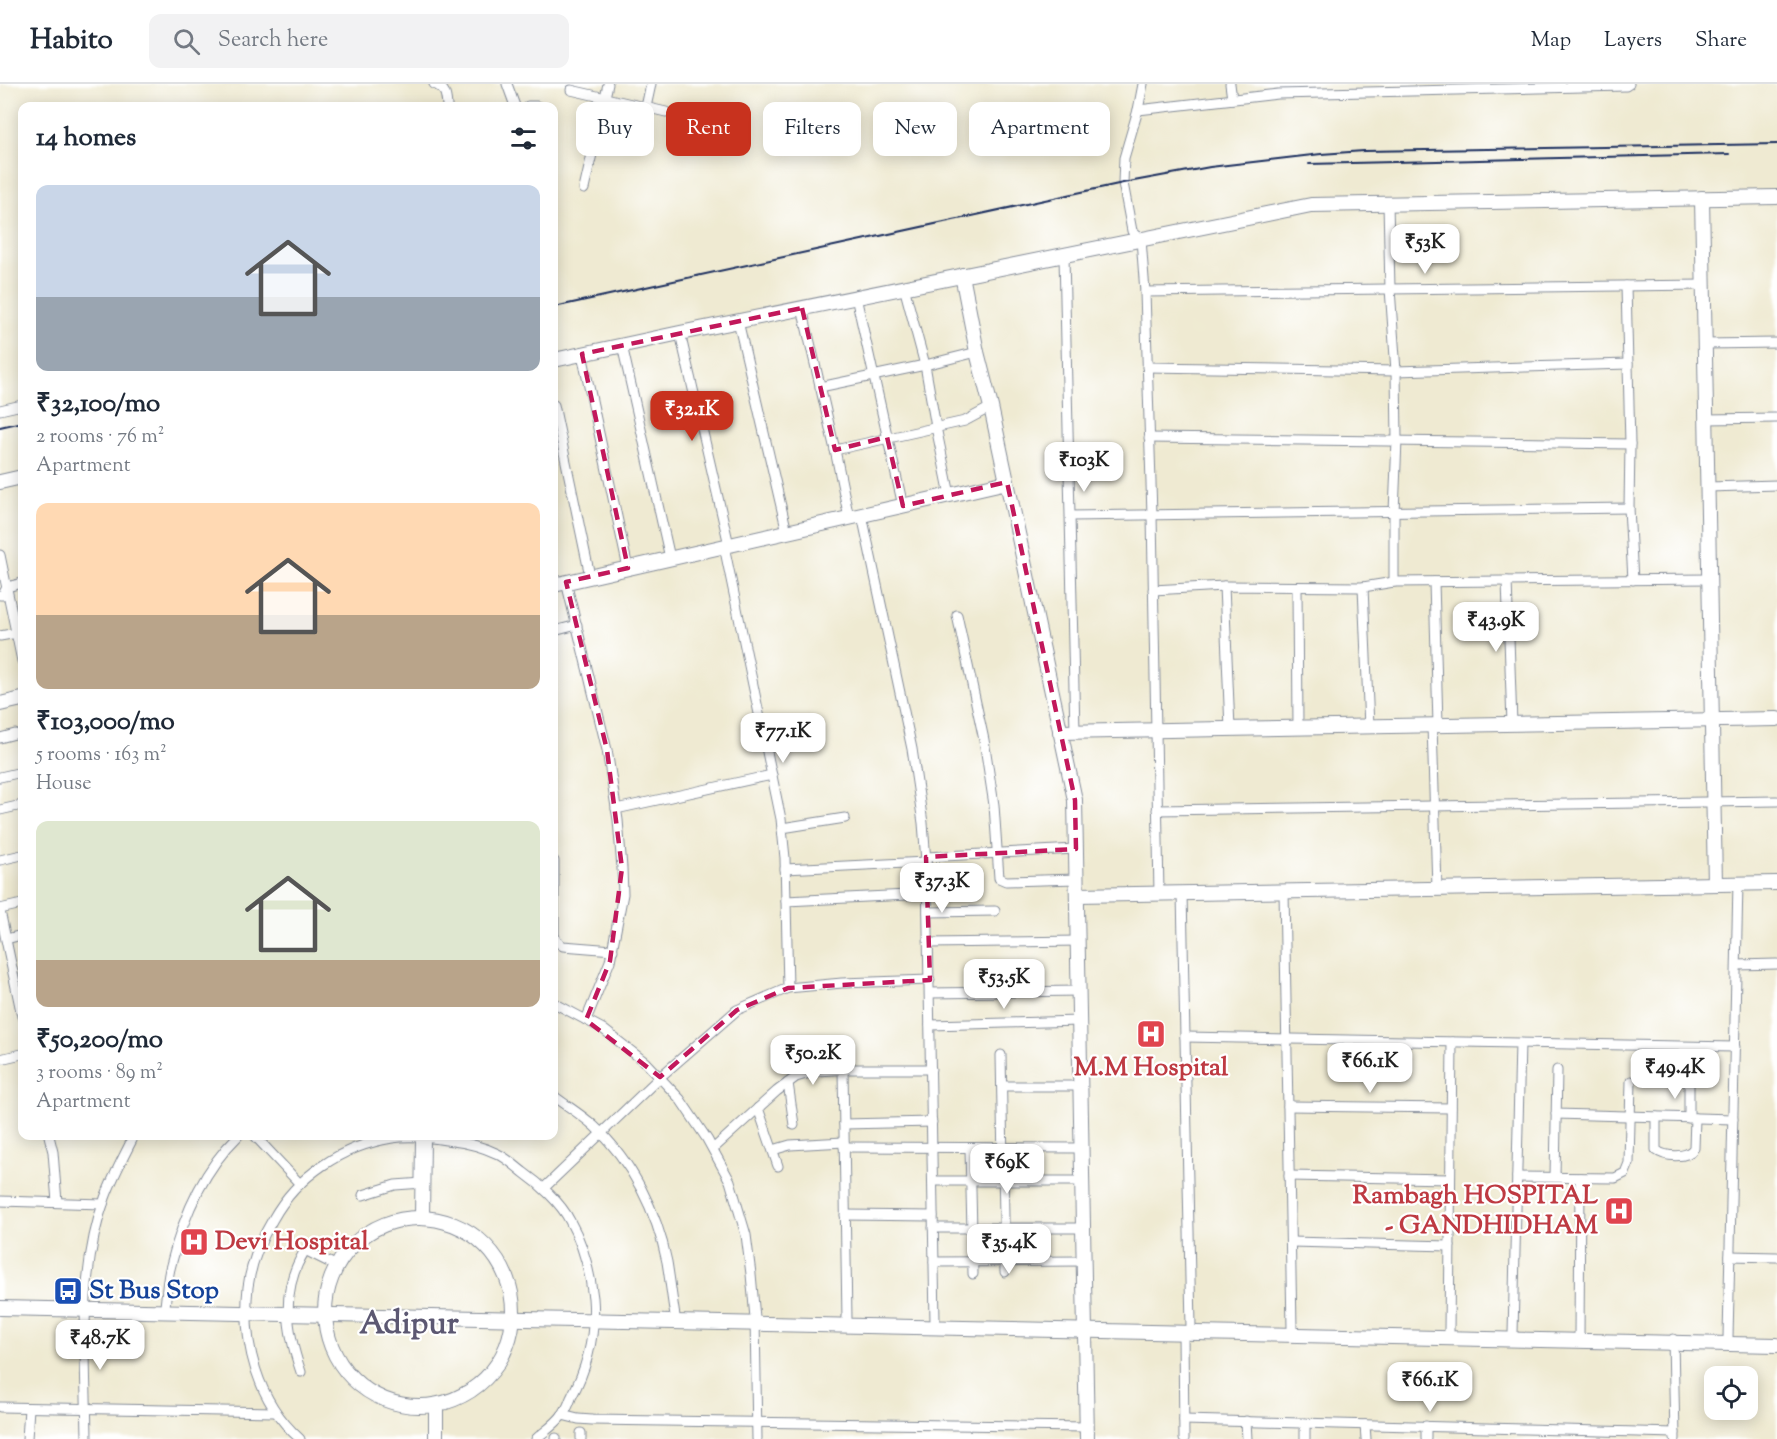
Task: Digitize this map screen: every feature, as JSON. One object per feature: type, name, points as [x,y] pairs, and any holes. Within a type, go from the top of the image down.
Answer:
[{"type":"street","points":[[507,84],[514,102]]},
{"type":"street","points":[[584,189],[608,84]]},
{"type":"street","points":[[647,102],[651,84]]},
{"type":"street","points":[[1143,84],[1124,158],[1123,183],[1132,231],[1141,239],[1145,292],[1152,515],[1159,894]]},
{"type":"street","points":[[1230,84],[1232,99]]},
{"type":"street","points":[[1138,110],[1232,99],[1277,89],[1626,86],[1629,84]]},
{"type":"street","points":[[439,85],[445,92],[446,102]]},
{"type":"street","points":[[571,90],[623,102]]},
{"type":"street","points":[[654,109],[666,112]]},
{"type":"street","points":[[558,359],[1311,205],[1777,197]]},
{"type":"street","points":[[1702,198],[1715,884]]},
{"type":"street","points":[[1388,203],[1390,289],[1396,371],[1394,582]]},
{"type":"street","points":[[1064,256],[1071,516],[1067,732]]},
{"type":"street","points":[[562,1415],[592,1420],[757,1421],[1087,1433],[1075,800],[1067,732],[1006,482],[962,275]]},
{"type":"street","points":[[1145,292],[1704,285]]},
{"type":"street","points":[[1626,286],[1630,444],[1629,508],[1633,580]]},
{"type":"street","points":[[904,287],[925,365],[950,495]]},
{"type":"street","points":[[856,297],[903,506]]},
{"type":"street","points":[[802,308],[835,450],[855,517],[912,749],[923,823],[928,894],[935,1322]]},
{"type":"street","points":[[738,321],[787,532]]},
{"type":"street","points":[[680,333],[727,546],[782,828],[788,988]]},
{"type":"street","points":[[1705,344],[1777,343]]},
{"type":"street","points":[[622,345],[670,558]]},
{"type":"street","points":[[820,387],[977,352]]},
{"type":"street","points":[[582,354],[628,568]]},
{"type":"street","points":[[1147,367],[1396,371],[1628,364]]},
{"type":"street","points":[[0,410],[18,406]]},
{"type":"street","points":[[835,450],[965,421],[991,407]]},
{"type":"street","points":[[1706,419],[1777,418]]},
{"type":"street","points":[[558,424],[590,576]]},
{"type":"street","points":[[1149,438],[1630,444]]},
{"type":"street","points":[[0,482],[18,478]]},
{"type":"street","points":[[586,1020],[613,950],[622,894],[622,868],[607,750],[577,625],[560,583],[1006,482]]},
{"type":"street","points":[[1708,487],[1777,485]]},
{"type":"street","points":[[1071,516],[1629,508]]},
{"type":"street","points":[[0,555],[2,575],[7,587],[18,639]]},
{"type":"street","points":[[1153,590],[1224,586],[1363,587],[1394,582],[1709,579]]},
{"type":"street","points":[[1507,581],[1512,724]]},
{"type":"street","points":[[1434,582],[1437,888]]},
{"type":"street","points":[[0,595],[3,595],[7,587],[18,584]]},
{"type":"street","points":[[1224,586],[1230,729]]},
{"type":"street","points":[[1363,587],[1369,727]]},
{"type":"street","points":[[1297,588],[1298,728]]},
{"type":"street","points":[[957,615],[984,740],[994,805],[999,874],[1002,880],[1076,879]]},
{"type":"street","points":[[558,630],[577,625]]},
{"type":"street","points":[[0,636],[17,633]]},
{"type":"street","points":[[0,704],[18,700]]},
{"type":"street","points":[[1067,732],[1777,719]]},
{"type":"street","points":[[0,738],[15,734]]},
{"type":"street","points":[[0,777],[18,773]]},
{"type":"street","points":[[616,809],[772,775]]},
{"type":"street","points":[[1157,810],[1777,801]]},
{"type":"street","points":[[0,810],[18,807]]},
{"type":"street","points":[[782,828],[844,818]]},
{"type":"street","points":[[785,869],[1076,849]]},
{"type":"street","points":[[0,860],[18,856]]},
{"type":"street","points":[[1728,1338],[1738,883]]},
{"type":"street","points":[[1077,895],[1777,883]]},
{"type":"street","points":[[1284,891],[1293,1329]]},
{"type":"street","points":[[1182,893],[1187,1330],[1184,1439]]},
{"type":"street","points":[[786,901],[928,894]]},
{"type":"street","points":[[18,905],[0,910],[4,943],[18,1000]]},
{"type":"street","points":[[928,912],[995,911]]},
{"type":"street","points":[[4,943],[18,937]]},
{"type":"street","points":[[929,943],[1078,940]]},
{"type":"street","points":[[558,942],[563,946],[613,950]]},
{"type":"street","points":[[1737,965],[1777,964]]},
{"type":"street","points":[[544,1188],[660,1077],[736,1010],[788,988],[842,983],[930,980]]},
{"type":"street","points":[[930,993],[1078,991]]},
{"type":"street","points":[[558,1005],[603,1029],[645,1062],[660,1077],[680,1099],[730,1181],[746,1235],[751,1274],[755,1321],[757,1439]]},
{"type":"street","points":[[930,1025],[1079,1021]]},
{"type":"street","points":[[1185,1037],[1735,1047]]},
{"type":"street","points":[[1449,1332],[1452,1042]]},
{"type":"street","points":[[1514,1334],[1520,1043]]},
{"type":"street","points":[[0,1059],[18,1055]]},
{"type":"street","points":[[1001,1055],[1005,1272]]},
{"type":"street","points":[[712,1149],[796,1077],[817,1071],[843,1069],[931,1069]]},
{"type":"street","points":[[843,1069],[847,1320]]},
{"type":"street","points":[[1555,1177],[1557,1070]]},
{"type":"street","points":[[1517,1177],[1615,1178],[1625,1173],[1629,1163],[1631,1081]]},
{"type":"street","points":[[788,1083],[794,1125]]},
{"type":"street","points":[[1656,1117],[1656,1150],[1662,1154],[1684,1156],[1692,1152],[1694,1148],[1689,1084]]},
{"type":"street","points":[[1002,1086],[1080,1086]]},
{"type":"street","points":[[558,1099],[594,1126],[621,1156],[641,1188],[658,1227],[667,1261],[675,1317]]},
{"type":"street","points":[[1288,1106],[1451,1108]]},
{"type":"street","points":[[758,1108],[778,1166]]},
{"type":"street","points":[[1556,1114],[1733,1119]]},
{"type":"street","points":[[844,1124],[932,1122]]},
{"type":"street","points":[[50,1140],[57,1202]]},
{"type":"street","points":[[87,1439],[85,1307],[87,1277],[103,1204],[132,1140]]},
{"type":"street","points":[[165,1306],[170,1266],[184,1222],[200,1186],[224,1149],[234,1140]]},
{"type":"street","points":[[259,1140],[300,1184]]},
{"type":"street","points":[[300,1439],[275,1412],[258,1379],[249,1346],[246,1310],[250,1269],[261,1239],[291,1192],[320,1166],[364,1144],[383,1140]]},
{"type":"street","points":[[422,1218],[423,1140]]},
{"type":"street","points":[[450,1140],[499,1154],[544,1188],[570,1219],[584,1252],[594,1318],[590,1351],[580,1380],[562,1415],[536,1439]]},
{"type":"street","points":[[773,1150],[790,1145],[1082,1148]]},
{"type":"street","points":[[970,1148],[973,1274]]},
{"type":"street","points":[[1289,1176],[1450,1179]]},
{"type":"street","points":[[1579,1337],[1580,1178]]},
{"type":"street","points":[[933,1181],[1082,1181]]},
{"type":"street","points":[[363,1195],[395,1185],[423,1183]]},
{"type":"street","points":[[0,1201],[103,1204]]},
{"type":"street","points":[[845,1215],[933,1216]]},
{"type":"street","points":[[422,1218],[451,1223],[468,1231],[496,1257],[511,1287],[514,1316],[509,1342],[502,1359],[477,1387],[457,1399],[436,1405],[404,1405],[385,1400],[367,1390],[354,1381],[341,1365],[326,1329],[327,1292],[337,1266],[351,1247],[362,1237],[382,1226],[400,1220],[422,1218]]},
{"type":"street","points":[[933,1228],[1083,1228]]},
{"type":"street","points":[[1291,1242],[1450,1246]]},
{"type":"street","points":[[301,1372],[290,1337],[287,1311],[296,1268],[304,1252],[310,1252],[337,1266]]},
{"type":"street","points":[[1730,1256],[1777,1257]]},
{"type":"street","points":[[934,1262],[1083,1261]]},
{"type":"street","points":[[0,1302],[85,1307],[1579,1337]]},
{"type":"street","points":[[0,1308],[165,1306],[246,1310]]},
{"type":"street","points":[[594,1318],[847,1320],[1085,1328]]},
{"type":"street","points":[[1187,1330],[1293,1329],[1449,1332],[1777,1345]]},
{"type":"street","points":[[1672,1340],[1777,1339]]},
{"type":"street","points":[[1184,1420],[1484,1428],[1547,1434],[1675,1436],[1672,1340]]},
{"type":"street","points":[[436,1405],[436,1439]]},
{"type":"street","points":[[0,1407],[275,1412]]},
{"type":"street","points":[[27,1439],[28,1408]]},
{"type":"street","points":[[1246,1421],[1246,1439]]},
{"type":"street","points":[[1305,1423],[1305,1439]]},
{"type":"street","points":[[1365,1425],[1366,1439]]},
{"type":"street","points":[[1426,1426],[1426,1439]]},
{"type":"street","points":[[1484,1428],[1484,1439]]},
{"type":"highlighted area","points":[[802,308],[835,450],[887,437],[903,506],[1007,482],[1075,800],[1076,849],[926,857],[930,980],[788,988],[737,1010],[660,1077],[586,1020],[610,961],[622,868],[607,750],[566,582],[628,568],[582,354]]},
{"type":"railway","points":[[558,306],[1123,183],[1210,167],[1364,151],[1777,144]]},
{"type":"railway","points":[[1309,164],[1729,154]]},
{"type":"railway","points":[[0,427],[18,423]]},
{"type":"place","name":"M.M Hospital","points":[[1151,1034]]},
{"type":"place","name":"Rambagh HOSPITAL - GANDHIDHAM","points":[[1619,1211]]},
{"type":"place","name":"Devi Hospital","points":[[194,1242]]},
{"type":"place","name":"St Bus Stop","points":[[68,1291]]},
{"type":"district","name":"Adipur","points":[[409,1325]]}]
